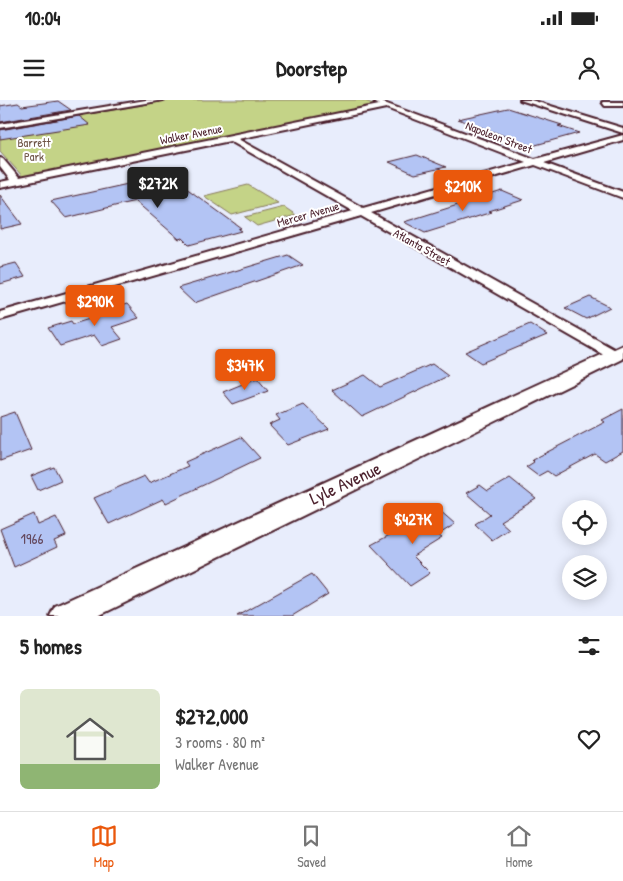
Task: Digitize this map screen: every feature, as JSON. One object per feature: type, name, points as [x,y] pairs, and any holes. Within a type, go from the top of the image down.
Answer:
[{"type":"street","points":[[0,126],[159,100]]},
{"type":"street","name":"Napoleon Street","points":[[370,100],[621,195]]},
{"type":"street","points":[[524,100],[623,130]]},
{"type":"street","points":[[605,104],[623,104]]},
{"type":"street","name":"Walker Avenue","points":[[0,185],[387,106]]},
{"type":"street","name":"Mercer Avenue","points":[[0,316],[623,137]]},
{"type":"street","name":"Atlanta Street","points":[[231,138],[618,353]]},
{"type":"street","points":[[0,161],[17,182]]},
{"type":"street","name":"Lyle Avenue","points":[[66,616],[618,353]]},
{"type":"green space","name":"Barrett Park","points":[[172,100],[362,100],[376,105],[23,177],[0,151],[0,129]]},
{"type":"green space","points":[[248,185],[278,203],[232,215],[204,196]]},
{"type":"green space","points":[[284,207],[296,215],[257,226],[245,217]]},
{"type":"building","points":[[58,101],[71,110],[0,122],[0,106],[18,103],[22,106]]},
{"type":"building","points":[[508,108],[562,125],[558,126],[579,133],[532,146],[458,119]]},
{"type":"building","points":[[79,116],[90,125],[0,139],[0,130]]},
{"type":"building","points":[[417,155],[446,167],[415,174],[389,162]]},
{"type":"building","points":[[146,180],[150,183],[160,180],[163,183],[178,182],[241,228],[238,229],[241,231],[189,245],[182,238],[179,239],[135,201],[66,218],[51,201]]},
{"type":"building","points":[[502,191],[523,200],[425,233],[404,222]]},
{"type":"building","points":[[0,195],[22,224],[0,229]]},
{"type":"building","points":[[288,255],[303,265],[194,303],[178,288]]},
{"type":"building","points":[[16,263],[25,277],[0,284],[0,267]]},
{"type":"building","points":[[590,297],[610,307],[586,319],[565,308]]},
{"type":"building","points":[[127,304],[139,318],[112,327],[122,339],[102,346],[94,335],[60,346],[48,328],[71,321],[73,324],[106,314],[104,311]]},
{"type":"building","points":[[530,324],[547,335],[481,363],[465,352]]},
{"type":"building","points":[[432,364],[448,376],[362,417],[332,390],[365,375],[380,387]]},
{"type":"building","points":[[257,378],[268,391],[233,404],[223,392]]},
{"type":"building","points":[[303,404],[329,429],[288,445],[269,425],[280,420],[276,415]]},
{"type":"building","points":[[623,409],[623,451],[605,461],[595,454],[554,476],[547,471],[538,476],[526,467],[534,462],[532,460],[605,422],[602,420]]},
{"type":"building","points":[[15,412],[31,450],[0,461],[0,417]]},
{"type":"building","points":[[241,437],[260,458],[166,503],[163,499],[109,524],[94,498],[144,476],[149,483],[188,466],[185,462]]},
{"type":"building","points":[[54,467],[61,480],[38,490],[31,476]]},
{"type":"building","points":[[510,478],[536,499],[500,521],[509,529],[492,540],[475,524],[490,514],[466,493],[480,485],[488,491]]},
{"type":"building","points":[[438,509],[455,524],[438,535],[442,538],[413,556],[430,573],[410,586],[371,545]]},
{"type":"building","points":[[34,514],[38,525],[56,517],[66,536],[54,541],[57,547],[14,567],[0,529]]},
{"type":"building","points":[[312,574],[328,594],[292,616],[237,616]]}]
